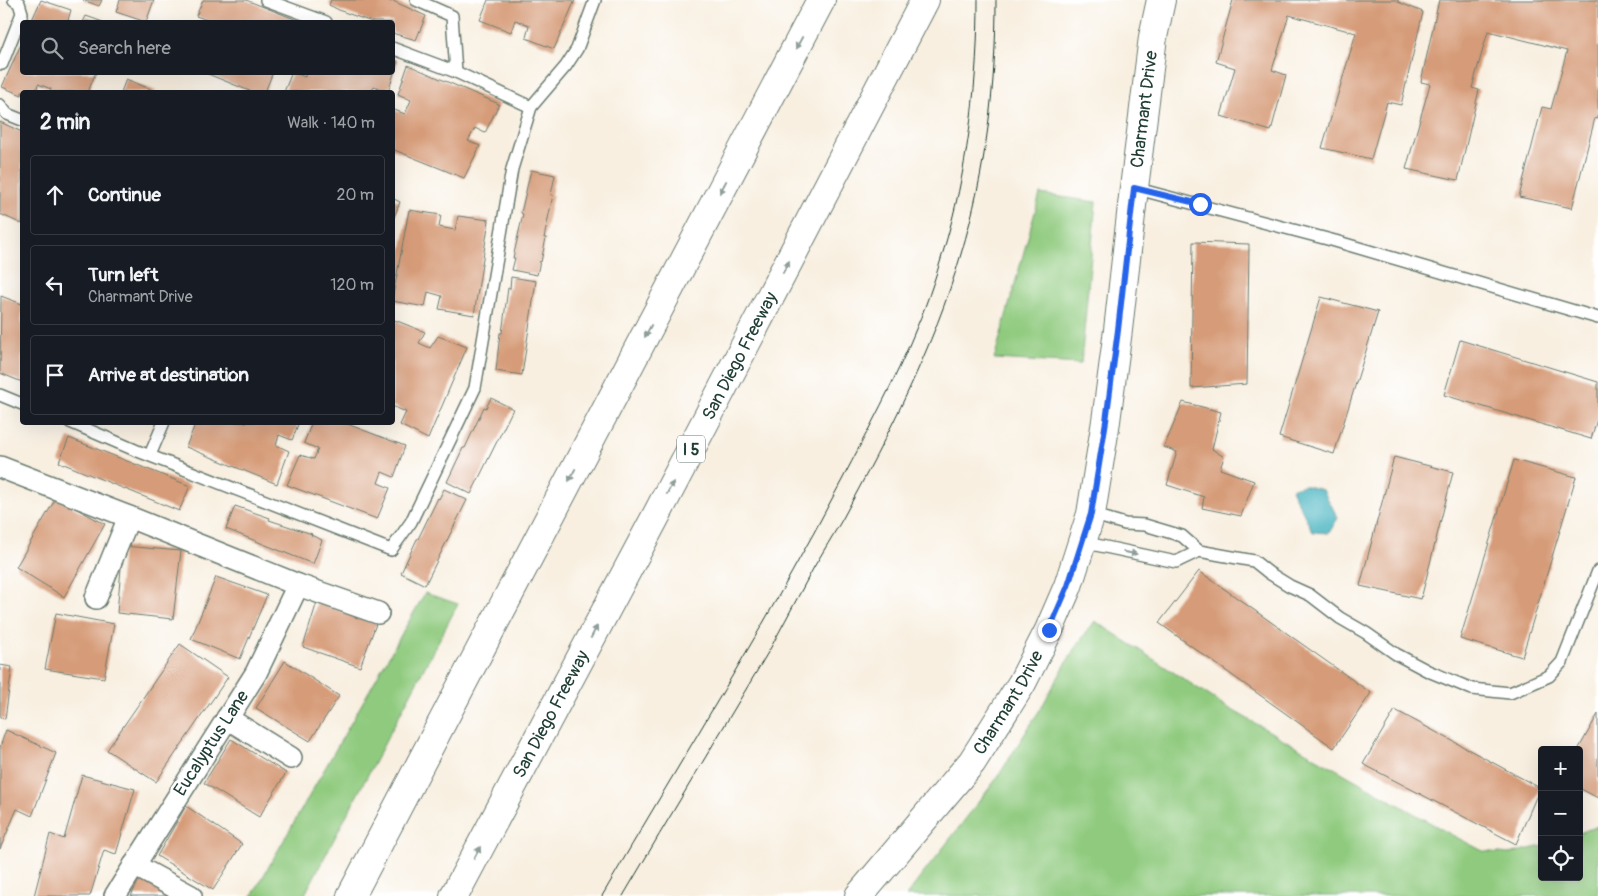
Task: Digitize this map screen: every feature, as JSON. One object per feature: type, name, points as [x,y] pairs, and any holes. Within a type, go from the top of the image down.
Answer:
[{"type":"main road","points":[[351,896],[821,0]]},
{"type":"main road","name":"San Diego Freeway","points":[[454,896],[655,518],[925,0]]},
{"type":"main road","name":"Charmant Drive","points":[[859,896],[972,762],[1022,683],[1049,630],[1068,586],[1091,514],[1106,421],[1153,38],[1161,0]]},
{"type":"street","points":[[0,467],[298,585],[378,613]]},
{"type":"street","points":[[96,598],[129,517]]},
{"type":"street","name":"Eucalyptus Lane","points":[[115,896],[256,673],[298,585]]},
{"type":"street","points":[[227,718],[291,758]]},
{"type":"street","points":[[134,865],[191,896]]},
{"type":"lane","points":[[266,0],[321,20]]},
{"type":"lane","points":[[416,0],[452,16],[456,72]]},
{"type":"lane","points":[[80,425],[150,455],[391,550],[411,522],[475,388],[512,169],[531,107],[566,66],[577,49],[595,0]]},
{"type":"lane","points":[[1,67],[22,13],[20,1]]},
{"type":"lane","points":[[395,49],[456,72],[531,107]]},
{"type":"lane","points":[[0,105],[7,114],[20,119]]},
{"type":"lane","points":[[1134,188],[1335,241],[1598,318]]},
{"type":"lane","points":[[0,395],[20,403]]},
{"type":"lane","points":[[150,455],[163,425]]},
{"type":"lane","points":[[1091,514],[1125,524],[1145,525],[1182,536],[1199,551],[1254,561],[1276,577],[1310,595],[1340,618],[1396,654],[1428,671],[1472,689],[1510,693],[1549,676],[1562,662],[1598,571]]},
{"type":"lane","points":[[1082,542],[1176,562],[1199,551]]},
{"type":"green space","points":[[1040,194],[1096,202],[1081,364],[994,359]]},
{"type":"green space","points":[[425,593],[458,604],[304,896],[252,896]]},
{"type":"green space","points":[[1095,621],[1225,706],[1483,851],[1508,854],[1538,847],[1538,881],[1583,881],[1583,832],[1598,826],[1598,896],[906,896],[997,778],[1041,708],[1074,649]]},
{"type":"water","points":[[1303,485],[1323,490],[1338,518],[1329,533],[1313,532],[1291,489]]},
{"type":"building","points":[[41,0],[71,10],[68,20],[32,20]]},
{"type":"building","points":[[83,0],[102,0],[99,6]]},
{"type":"building","points":[[120,0],[154,0],[147,20],[140,20],[116,12]]},
{"type":"building","points":[[203,0],[246,0],[297,20],[207,20],[196,16]]},
{"type":"building","points":[[331,0],[387,0],[426,16],[416,40],[395,34],[395,20],[366,20],[329,5]]},
{"type":"building","points":[[488,0],[575,0],[554,49],[526,38],[529,25],[515,20],[511,32],[480,20]]},
{"type":"building","points":[[1233,0],[1398,0],[1398,2],[1423,12],[1401,105],[1387,102],[1371,159],[1322,148],[1356,33],[1289,15],[1272,70],[1286,75],[1271,131],[1221,116],[1235,68],[1216,62]]},
{"type":"building","points":[[1439,0],[1598,0],[1598,119],[1595,118],[1572,208],[1519,197],[1542,107],[1551,109],[1567,51],[1488,31],[1472,88],[1479,90],[1458,180],[1406,169],[1430,84],[1421,82]]},
{"type":"building","points":[[86,16],[97,20],[84,20]]},
{"type":"building","points":[[20,46],[20,75],[95,75],[89,90],[51,90],[38,84],[36,90],[20,90],[20,94],[2,87]]},
{"type":"building","points":[[408,65],[499,104],[485,133],[475,128],[468,141],[480,146],[464,178],[395,150],[395,110],[405,114],[411,100],[398,94]]},
{"type":"building","points":[[210,75],[272,75],[266,90],[247,90]]},
{"type":"building","points":[[291,75],[305,77],[305,75],[393,75],[389,90],[374,86],[373,90],[285,90]]},
{"type":"building","points":[[126,79],[153,90],[122,90]]},
{"type":"building","points":[[0,122],[20,131],[20,223],[0,214]]},
{"type":"building","points":[[531,170],[555,175],[544,238],[546,238],[537,275],[512,270],[523,214],[521,213]]},
{"type":"building","points":[[395,200],[400,202],[395,215]]},
{"type":"building","points":[[409,210],[441,215],[439,227],[455,230],[458,216],[489,220],[474,315],[439,309],[442,296],[428,292],[425,307],[395,302],[395,285]]},
{"type":"building","points":[[1193,242],[1249,244],[1247,384],[1191,388]]},
{"type":"building","points":[[511,277],[536,281],[522,375],[496,371],[500,333],[502,333]]},
{"type":"building","points":[[1,296],[20,303],[20,381],[0,373]]},
{"type":"building","points":[[1321,297],[1378,312],[1334,454],[1279,437]]},
{"type":"building","points":[[395,320],[425,332],[419,343],[430,348],[438,336],[467,347],[428,439],[400,425],[406,412],[395,407]]},
{"type":"building","points":[[1460,340],[1598,382],[1598,416],[1591,439],[1444,395]]},
{"type":"building","points":[[491,398],[513,409],[471,494],[447,482],[484,407],[486,408]]},
{"type":"building","points":[[1183,402],[1221,412],[1212,449],[1224,457],[1220,469],[1254,481],[1241,516],[1202,508],[1204,497],[1167,485],[1177,452],[1164,447]]},
{"type":"building","points":[[195,425],[298,425],[292,440],[279,435],[276,445],[289,451],[277,484],[186,447]]},
{"type":"building","points":[[311,425],[350,425],[405,446],[394,477],[382,472],[378,483],[390,488],[377,519],[287,485],[300,455],[314,459],[318,449],[304,443]]},
{"type":"building","points":[[69,438],[190,486],[179,511],[59,462]]},
{"type":"building","points":[[1394,457],[1453,472],[1421,599],[1360,586]]},
{"type":"building","points":[[1514,460],[1576,477],[1522,657],[1460,639]]},
{"type":"building","points":[[444,489],[467,500],[425,585],[401,573]]},
{"type":"building","points":[[56,498],[105,524],[64,597],[16,567]]},
{"type":"building","points":[[235,506],[270,518],[269,520],[312,534],[322,540],[313,564],[226,529]]},
{"type":"building","points":[[123,546],[181,551],[173,619],[117,613]]},
{"type":"building","points":[[1199,571],[1371,693],[1334,748],[1159,623]]},
{"type":"building","points":[[216,577],[267,595],[240,659],[191,639]]},
{"type":"building","points":[[317,602],[376,624],[360,667],[303,647]]},
{"type":"building","points":[[56,613],[114,624],[104,678],[45,669]]},
{"type":"building","points":[[180,644],[228,677],[156,782],[107,750]]},
{"type":"building","points":[[285,661],[339,696],[310,741],[256,708]]},
{"type":"building","points":[[0,665],[12,667],[5,719],[0,718]]},
{"type":"building","points":[[1395,710],[1538,787],[1538,793],[1516,844],[1363,764]]},
{"type":"building","points":[[1598,714],[1598,798],[1583,790],[1583,746],[1580,746]]},
{"type":"building","points":[[6,730],[56,753],[32,816],[17,809],[0,849],[0,747]]},
{"type":"building","points":[[231,739],[286,773],[259,817],[204,783]]},
{"type":"building","points":[[82,775],[135,789],[116,854],[104,850],[90,896],[34,896],[50,834],[64,839]]},
{"type":"building","points":[[186,806],[242,844],[213,890],[157,856]]},
{"type":"building","points":[[140,878],[176,896],[131,896]]},
{"type":"tram line","points":[[602,896],[785,586],[881,405],[916,329],[941,259],[962,177],[974,89],[978,0]]},
{"type":"tram line","points":[[623,896],[770,649],[876,456],[924,357],[950,289],[970,223],[977,192],[992,96],[996,0]]},
{"type":"route","points":[[1049,630],[1068,586],[1091,514],[1106,421],[1134,188],[1200,204]]}]
